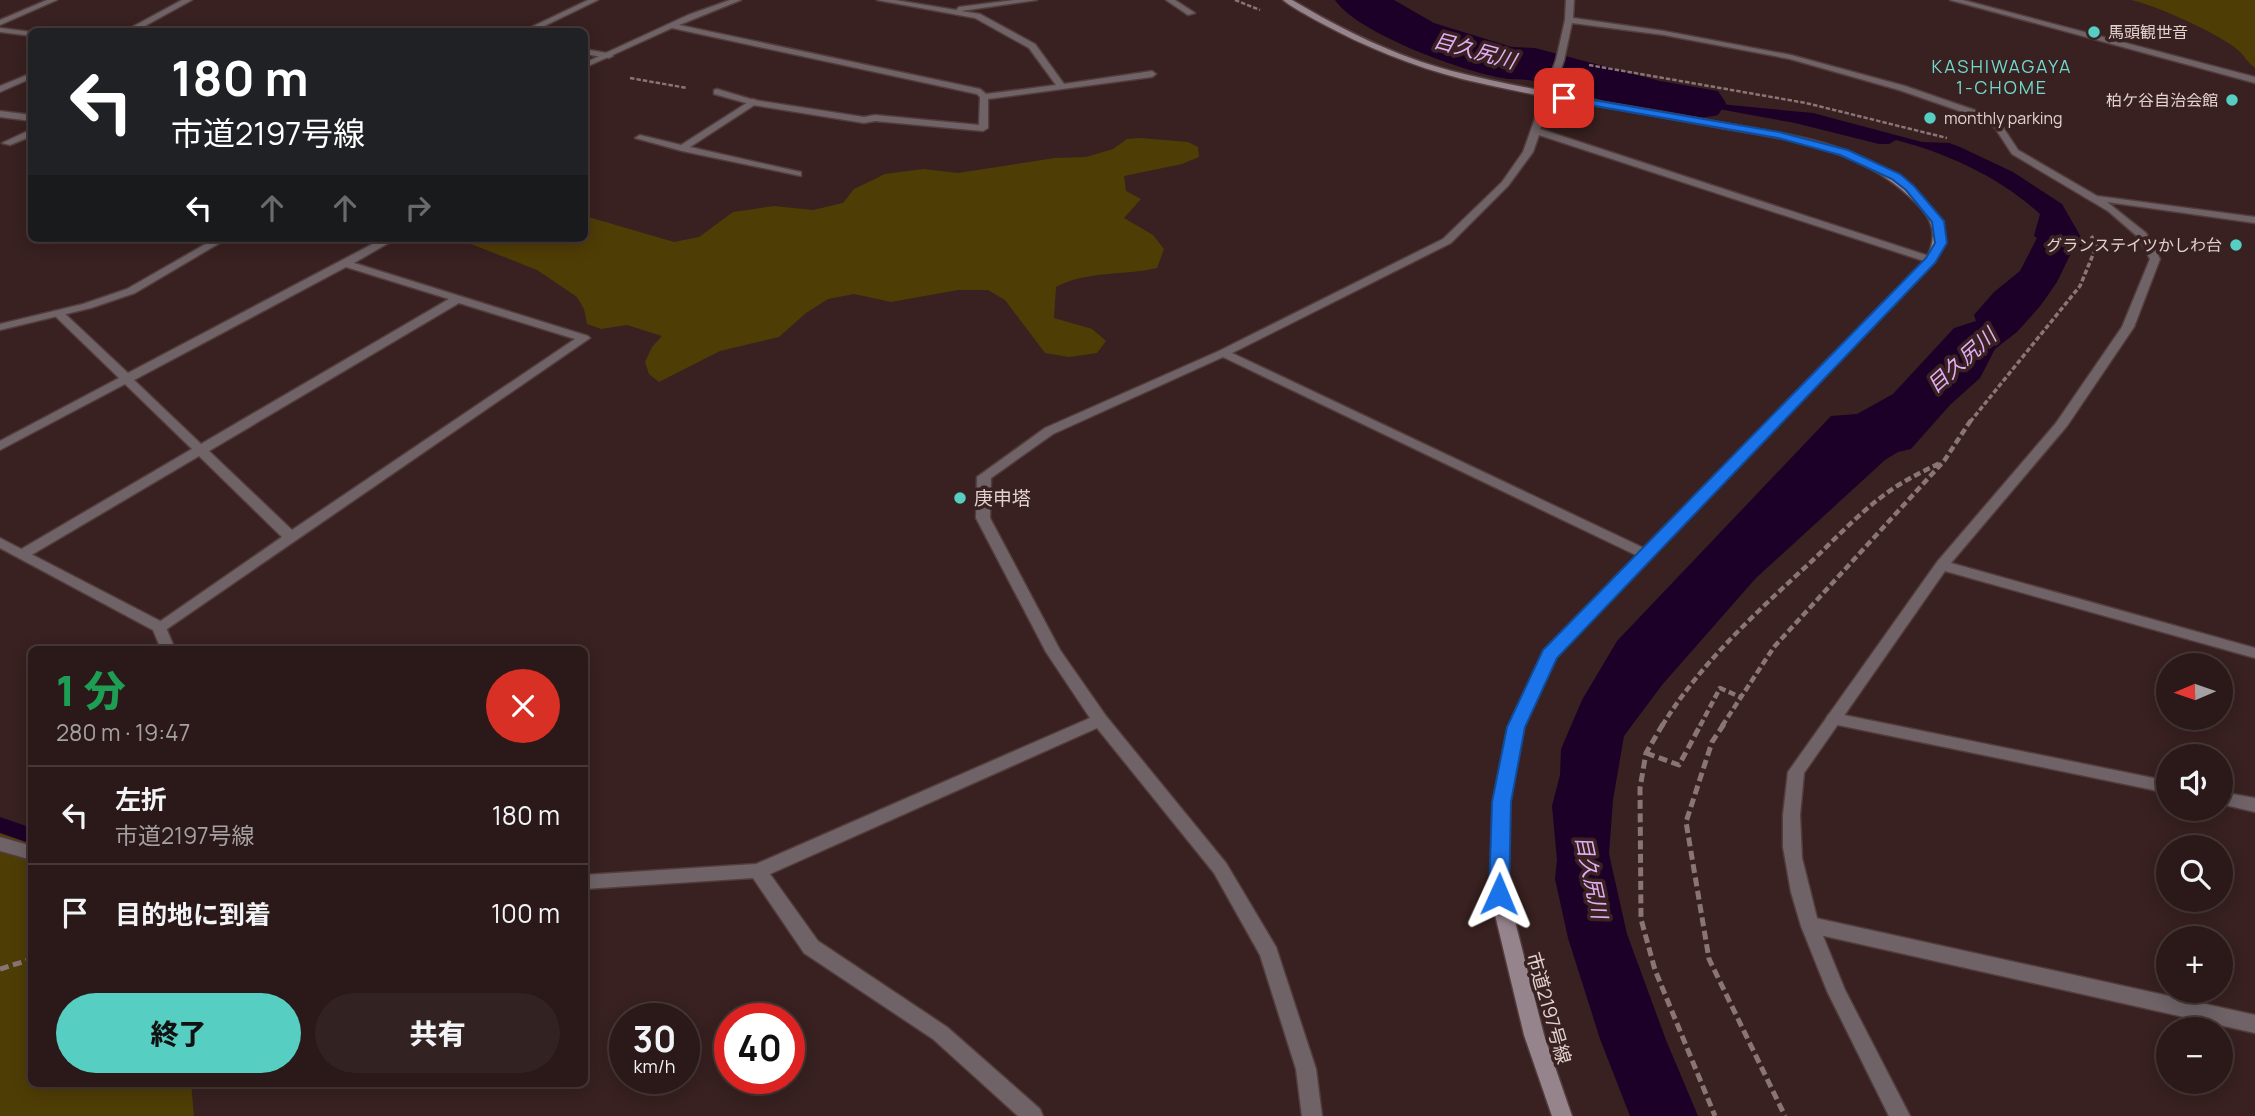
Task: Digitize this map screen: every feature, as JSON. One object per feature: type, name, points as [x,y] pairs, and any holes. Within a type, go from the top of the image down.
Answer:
[{"type":"street","points":[[0,23],[53,0]]},
{"type":"street","points":[[135,28],[188,0]]},
{"type":"street","points":[[534,28],[594,0]]},
{"type":"street","points":[[588,64],[737,0]]},
{"type":"street","points":[[881,0],[977,16],[1032,46],[1061,86]]},
{"type":"street","points":[[944,11],[1033,0]]},
{"type":"street","points":[[1170,0],[1191,13]]},
{"type":"street","points":[[1287,0],[1375,47],[1404,59],[1549,95],[1779,135],[1871,163],[1910,188],[1938,221],[1941,243],[1931,260],[1536,131]]},
{"type":"street","points":[[1312,1116],[1306,1069],[1269,954],[1220,868],[1100,720],[1054,653],[983,518],[984,477],[1049,431],[1223,353],[1447,241],[1504,184],[1528,152],[1560,61],[1569,20],[1570,0]]},
{"type":"street","points":[[1954,0],[2255,80]]},
{"type":"street","points":[[0,10],[25,12]]},
{"type":"street","points":[[1569,20],[1664,33],[1791,57],[1963,108],[1998,126],[2015,152],[2112,209],[2142,235],[2155,259],[2128,327],[2061,426],[1942,565],[1796,772],[1791,814],[1793,858],[1811,925],[1851,1021],[1900,1116]]},
{"type":"street","points":[[672,26],[980,92],[984,97],[983,128],[875,118],[864,120],[753,102],[717,92]]},
{"type":"street","points":[[0,30],[28,34]]},
{"type":"street","points":[[588,52],[609,56]]},
{"type":"street","points":[[984,97],[1152,74]]},
{"type":"street","points":[[0,89],[28,77]]},
{"type":"street","points":[[682,148],[753,102]]},
{"type":"street","points":[[0,114],[28,118]]},
{"type":"street","points":[[7,143],[28,134]]},
{"type":"street","points":[[640,138],[798,174]]},
{"type":"street","points":[[2092,197],[2255,220]]},
{"type":"street","points":[[0,327],[87,306],[131,291],[215,242]]},
{"type":"street","points":[[0,446],[384,242]]},
{"type":"street","name":"市道2197号線","points":[[1562,1116],[1534,1034],[1499,894],[1502,802],[1516,727],[1549,654],[1931,260]]},
{"type":"street","points":[[159,627],[584,338],[344,263]]},
{"type":"street","points":[[23,554],[457,300]]},
{"type":"street","points":[[58,313],[292,538]]},
{"type":"street","points":[[1223,353],[1645,554]]},
{"type":"street","points":[[0,542],[159,627],[167,646]]},
{"type":"street","points":[[1942,565],[2255,653]]},
{"type":"street","points":[[1833,719],[2156,785]]},
{"type":"street","points":[[588,882],[758,871],[1100,720]]},
{"type":"street","points":[[2233,800],[2255,805]]},
{"type":"street","points":[[0,844],[28,852]]},
{"type":"street","points":[[758,871],[811,947],[940,1033],[1033,1116]]},
{"type":"street","points":[[1811,925],[2255,1024]]},
{"type":"path","points":[[1560,61],[1806,103],[1949,139]]},
{"type":"path","points":[[624,77],[717,92]]},
{"type":"path","points":[[1785,1116],[1709,959],[1686,822],[1712,742],[1774,647],[1944,461],[1979,410],[2080,286],[2097,245],[2084,225]]},
{"type":"path","points":[[1715,1116],[1655,970],[1641,919],[1640,788],[1646,753],[1676,703],[1713,658],[1756,613],[1856,519],[1897,486],[1944,461]]},
{"type":"path","points":[[1646,753],[1679,765],[1720,688],[1740,697]]},
{"type":"path","points":[[0,969],[28,960]]},
{"type":"shaded area","points":[[2131,0],[2255,0],[2255,68],[2232,45],[2220,38],[2171,14]]},
{"type":"shaded area","points":[[1127,139],[1188,142],[1198,147],[1199,157],[1182,164],[1124,176],[1126,191],[1141,199],[1124,218],[1153,235],[1164,249],[1157,268],[1080,278],[1056,287],[1054,318],[1092,329],[1106,341],[1097,353],[1069,357],[1045,353],[1005,300],[988,290],[958,290],[891,302],[854,294],[828,299],[806,313],[779,337],[720,351],[659,382],[649,374],[645,362],[652,347],[662,336],[627,325],[601,329],[587,324],[584,309],[577,297],[537,270],[466,242],[588,242],[588,217],[674,242],[699,237],[733,212],[774,206],[813,210],[843,203],[854,189],[885,174],[923,169],[958,173],[1055,158],[1086,157],[1113,149]]},
{"type":"shaded area","points":[[0,826],[28,838],[28,1087],[191,1087],[194,1116],[0,1116]]},
{"type":"water","points":[[1353,0],[1368,0],[1418,29],[1471,49],[1553,61],[1545,78],[1474,65],[1426,52],[1383,30],[1364,15],[1374,11]]},
{"type":"water","points":[[1577,67],[1597,71],[1623,86],[1667,95],[1730,105],[1813,113],[1922,142],[1949,143],[2013,172],[2062,204],[2081,237],[2082,247],[2072,251],[2057,282],[2041,305],[2017,332],[1995,349],[1980,378],[1950,405],[1911,449],[1898,452],[1885,460],[1756,578],[1662,685],[1624,736],[1613,800],[1609,854],[1627,934],[1666,1040],[1698,1116],[1630,1116],[1600,1039],[1568,938],[1555,879],[1557,860],[1552,806],[1560,775],[1561,749],[1582,700],[1617,641],[1831,416],[1857,414],[1893,394],[1954,328],[1976,321],[1974,315],[1994,292],[2020,271],[2037,238],[2034,236],[2040,214],[1991,178],[1915,145],[1896,140],[1889,144],[1879,144],[1795,123],[1587,85],[1573,81]]},
{"type":"waterway","name":"目久尻川","points":[[1359,0],[1416,34],[1508,63],[1535,64],[1657,97],[1698,103]]},
{"type":"waterway","points":[[0,825],[28,835]]},
{"type":"place","name":"馬頭観世音","points":[[2094,32]]},
{"type":"place","name":"柏ケ谷自治会館","points":[[2232,100]]},
{"type":"place","name":"monthly parking","points":[[1930,118]]},
{"type":"place","name":"グランステイツかしわ台","points":[[2236,245]]},
{"type":"place","name":"庚申塔","points":[[960,498]]},
{"type":"district","name":"KASHIWAGAYA 1-CHOME","points":[[2002,76]]},
{"type":"route","points":[[1499,894],[1502,802],[1516,727],[1549,654],[1931,260],[1941,243],[1938,221],[1922,201],[1896,177],[1871,163],[1779,135],[1564,98]]}]
